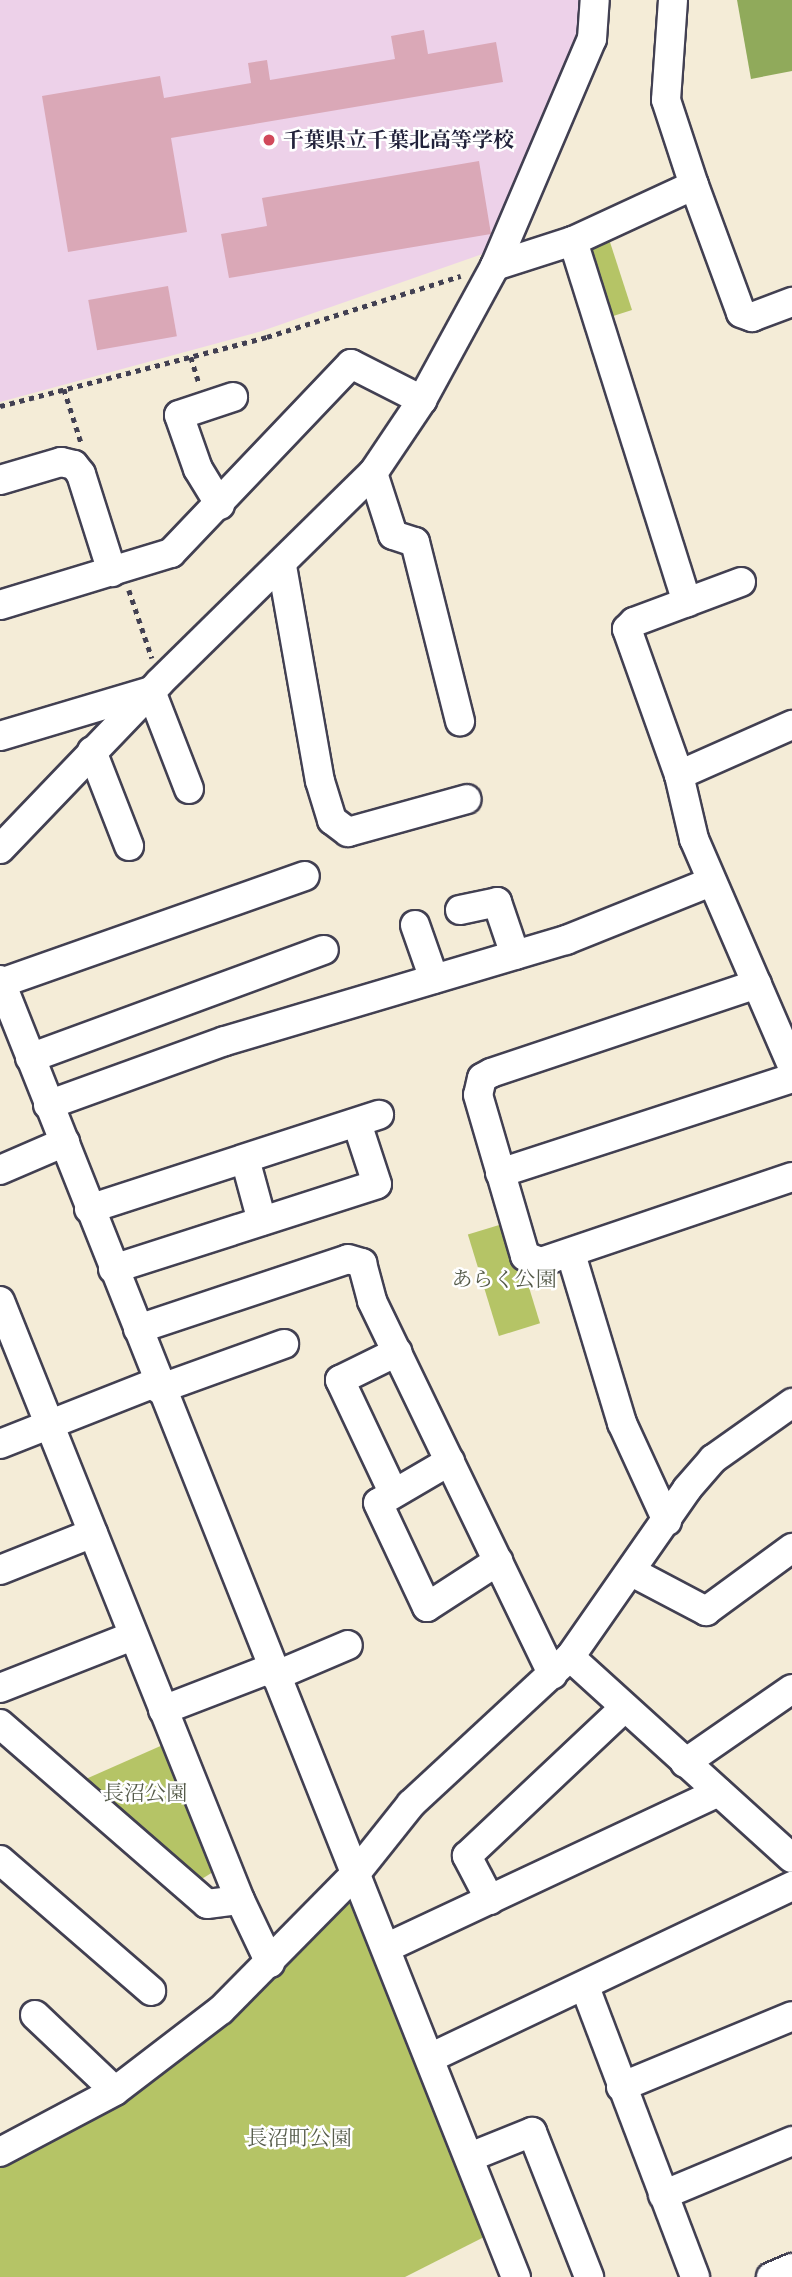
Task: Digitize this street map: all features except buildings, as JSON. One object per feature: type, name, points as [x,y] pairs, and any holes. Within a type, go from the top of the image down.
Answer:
[{"type":"street","points":[[0,849],[92,751],[282,566],[373,473],[422,400],[495,266],[592,39],[595,0]]},
{"type":"street","points":[[673,0],[666,100],[741,313],[752,317],[792,302]]},
{"type":"street","points":[[495,266],[573,241],[694,185]]},
{"type":"street","points":[[573,241],[687,602]]},
{"type":"street","points":[[0,605],[171,554],[351,364],[422,400]]},
{"type":"street","points":[[220,505],[198,469],[179,415],[233,397]]},
{"type":"street","points":[[0,480],[61,462],[74,465],[81,474],[117,570]]},
{"type":"street","points":[[373,473],[393,535],[415,542],[460,721]]},
{"type":"street","points":[[282,566],[320,781],[332,820],[348,832],[467,799]]},
{"type":"street","points":[[741,582],[627,629],[679,775],[694,839],[757,984],[781,1006],[792,1065]]},
{"type":"street","points":[[0,736],[156,687]]},
{"type":"street","points":[[156,687],[189,789]]},
{"type":"street","points":[[679,775],[792,725]]},
{"type":"street","points":[[92,751],[129,846]]},
{"type":"street","points":[[305,876],[1,982],[158,1386],[388,1947],[516,2277]]},
{"type":"street","points":[[48,1105],[225,1041],[566,940],[711,882]]},
{"type":"street","points":[[460,911],[497,902],[515,955]]},
{"type":"street","points":[[415,925],[434,979]]},
{"type":"street","points":[[30,1058],[324,950]]},
{"type":"street","points":[[757,984],[482,1078],[478,1095],[525,1256],[541,1262],[652,1228],[747,1189],[792,1177]]},
{"type":"street","points":[[500,1173],[792,1078]]},
{"type":"street","points":[[89,1209],[368,1119],[377,1184],[113,1269]]},
{"type":"street","points":[[0,1170],[65,1142]]},
{"type":"street","points":[[245,1159],[262,1221]]},
{"type":"street","points":[[571,1254],[622,1423],[667,1521]]},
{"type":"street","points":[[138,1329],[357,1259],[397,1352],[498,1561],[562,1666],[624,1708],[792,1858]]},
{"type":"street","points":[[2,1312],[50,1424],[240,1900],[270,1963]]},
{"type":"street","points":[[0,1444],[284,1343]]},
{"type":"street","points":[[393,1492],[340,1380],[397,1352]]},
{"type":"street","points":[[0,2152],[116,2091],[179,2045],[270,1963],[356,1873],[411,1804],[562,1666],[713,1459],[792,1403]]},
{"type":"street","points":[[450,1461],[378,1503],[427,1607],[498,1561]]},
{"type":"street","points":[[0,1570],[93,1534]]},
{"type":"street","points":[[632,1572],[706,1611],[792,1548]]},
{"type":"street","points":[[0,1688],[133,1636]]},
{"type":"street","points":[[163,1710],[348,1645]]},
{"type":"street","points":[[685,1763],[792,1689]]},
{"type":"street","points":[[490,1900],[467,1856],[624,1708]]},
{"type":"street","points":[[0,1724],[207,1904],[240,1900]]},
{"type":"street","points":[[388,1947],[719,1792]]},
{"type":"street","points":[[0,1860],[151,1991]]},
{"type":"street","points":[[432,2057],[585,1987],[792,1886]]},
{"type":"street","points":[[585,1987],[695,2277]]},
{"type":"street","points":[[35,2015],[116,2091]]},
{"type":"street","points":[[621,2087],[792,2016]]},
{"type":"street","points":[[470,2157],[532,2132],[589,2277]]},
{"type":"street","points":[[663,2195],[792,2141]]},
{"type":"street","points":[[771,2277],[792,2268]]},
{"type":"path","points":[[0,406],[267,337],[495,266]]},
{"type":"path","points":[[117,570],[156,687]]},
{"type":"shaded area","name":"千葉県立千葉北高等学校","points":[[0,0],[584,0],[581,31],[494,250],[262,331],[0,402]]},
{"type":"green space","points":[[737,0],[792,0],[792,71],[751,79]]},
{"type":"green space","points":[[609,239],[632,310],[607,318],[586,257],[593,244]]},
{"type":"green space","name":"あらく公園","points":[[509,1222],[540,1323],[499,1336],[468,1235]]},
{"type":"green space","name":"長沼公園","points":[[165,1744],[213,1872],[192,1885],[79,1782]]},
{"type":"green space","name":"長沼町公園","points":[[344,1902],[360,1902],[490,2234],[405,2277],[0,2277],[0,2160]]},
{"type":"place","name":"千葉県立千葉北高等学校","points":[[269,140]]}]
